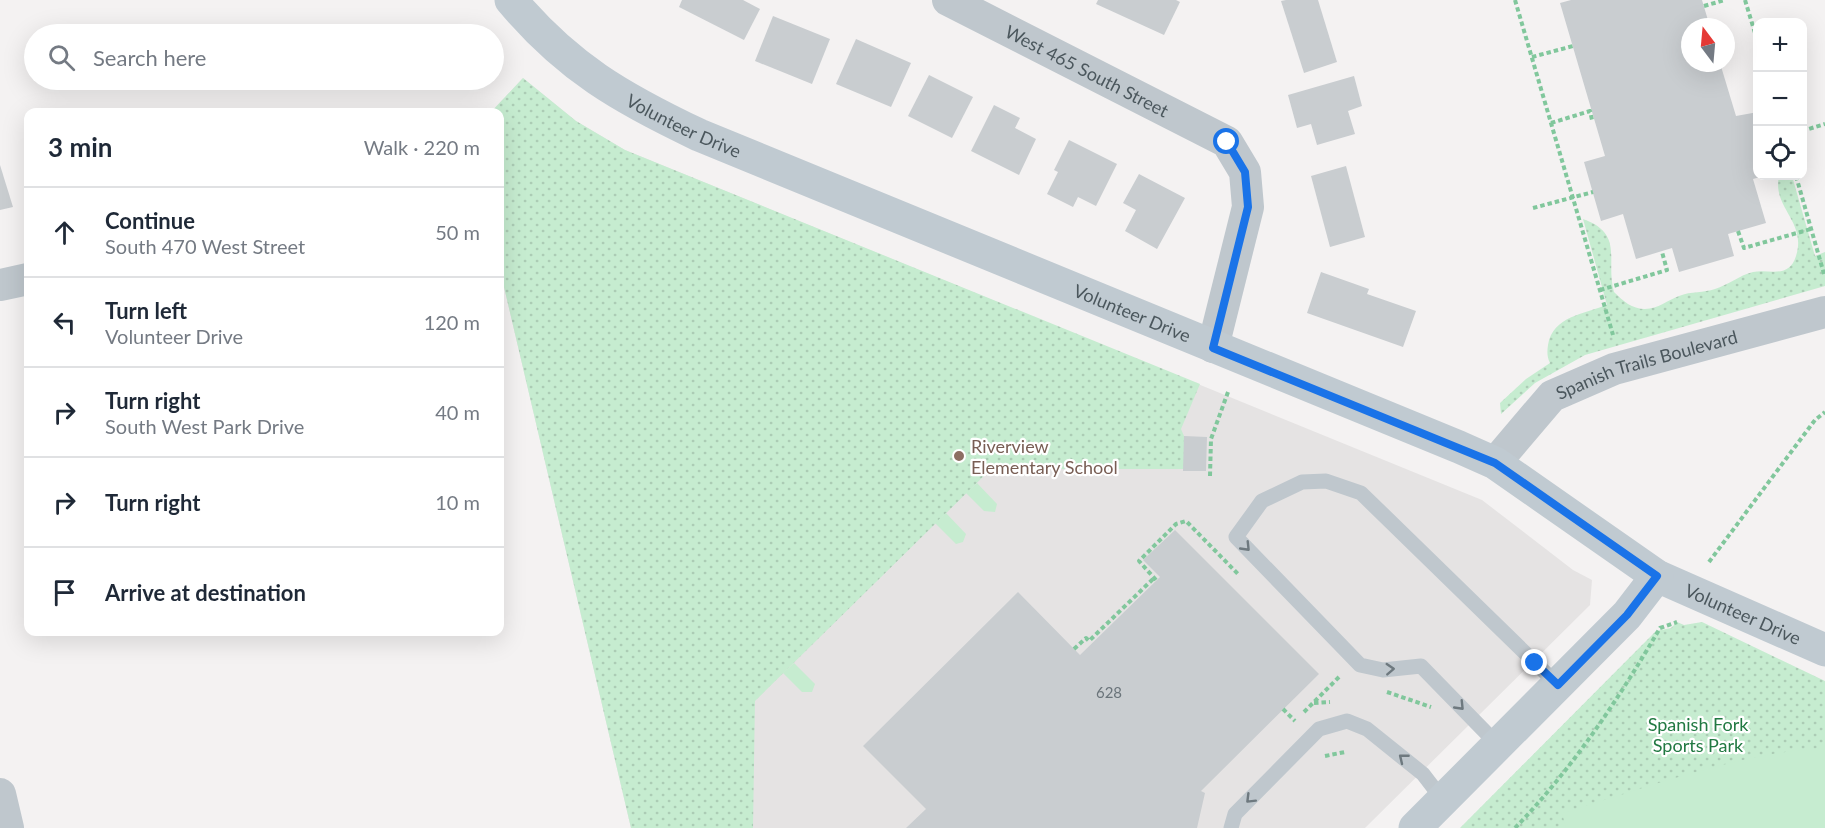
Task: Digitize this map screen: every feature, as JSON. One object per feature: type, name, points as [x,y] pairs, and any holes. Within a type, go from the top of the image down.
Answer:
[{"type":"street","name":"Volunteer Drive","points":[[511,0],[540,34],[585,73],[639,107],[699,135],[1495,463],[1657,576],[1825,650]]},
{"type":"street","name":"West 465 South Street","points":[[948,0],[1227,142],[1245,172],[1248,207],[1213,348]]},
{"type":"street","points":[[0,285],[24,280]]},
{"type":"street","name":"Spanish Trails Boulevard","points":[[1495,463],[1552,396],[1584,380],[1614,369],[1825,312]]},
{"type":"street","points":[[1415,828],[1627,615],[1657,576]]},
{"type":"street","points":[[0,794],[8,828]]},
{"type":"lane","points":[[1499,746],[1421,666],[1383,670],[1360,665],[1261,563],[1236,537],[1262,501],[1302,482],[1326,481],[1361,493],[1558,685]]},
{"type":"lane","points":[[1232,828],[1235,814],[1319,729],[1347,721],[1367,729],[1414,767],[1443,800]]},
{"type":"path","points":[[1515,0],[1613,335]]},
{"type":"path","points":[[1704,6],[1725,0]]},
{"type":"path","points":[[1745,0],[1753,26]]},
{"type":"path","points":[[1532,57],[1573,46]]},
{"type":"path","points":[[1551,123],[1590,111],[1592,120]]},
{"type":"path","points":[[1807,130],[1825,124]]},
{"type":"path","points":[[1797,180],[1824,274]]},
{"type":"path","points":[[1533,208],[1593,192]]},
{"type":"path","points":[[1738,231],[1744,248],[1811,229]]},
{"type":"path","points":[[1600,290],[1667,270],[1662,252]]},
{"type":"path","points":[[1210,476],[1211,439],[1214,425],[1228,392]]},
{"type":"path","points":[[1709,562],[1815,420],[1825,412]]},
{"type":"path","points":[[1074,650],[1086,638],[1089,641],[1155,579],[1139,561],[1176,524],[1186,521]]},
{"type":"path","points":[[1516,828],[1569,768],[1605,720],[1660,628],[1677,622]]},
{"type":"path","points":[[1283,709],[1295,721]]},
{"type":"shaded area","name":"Riverview Elementary School","points":[[523,78],[576,121],[625,150],[1482,500],[1573,570],[1592,580],[1590,605],[1365,828],[631,828],[504,287],[504,108],[495,108]]},
{"type":"green space","points":[[523,78],[576,121],[625,150],[1200,384],[1181,429],[1184,436],[1184,469],[991,469],[755,701],[753,828],[631,828],[504,287],[504,108],[495,108]]},
{"type":"green space","points":[[1779,180],[1793,180],[1815,256],[1825,252],[1825,286],[1585,355],[1535,383],[1501,414],[1500,403],[1526,379],[1550,363],[1547,354],[1548,345],[1556,328],[1571,318],[1607,305],[1583,219],[1596,225],[1609,240],[1614,292],[1632,306],[1650,309],[1684,294],[1715,289],[1753,272],[1778,272],[1789,268],[1796,256],[1797,233],[1780,197]]},
{"type":"green space","points":[[977,483],[997,504],[995,512],[984,511],[966,493]]},
{"type":"green space","points":[[946,513],[966,534],[963,542],[956,544],[935,523]]},
{"type":"green space","name":"Spanish Fork Sports Park","points":[[1677,622],[1684,625],[1702,622],[1825,681],[1825,828],[1460,828],[1656,631],[1671,628]]},
{"type":"green space","points":[[794,663],[815,684],[812,692],[802,692],[783,673]]},
{"type":"green space","points":[[1825,748],[1825,828],[1566,828],[1562,813],[1659,783],[1760,756]]},
{"type":"building","points":[[682,0],[743,0],[760,9],[744,40],[679,7]]},
{"type":"building","points":[[1098,0],[1176,0],[1180,2],[1164,35],[1096,4]]},
{"type":"building","points":[[1318,0],[1337,62],[1304,73],[1281,1]]},
{"type":"building","points":[[1571,0],[1702,0],[1707,18],[1681,18],[1681,72],[1723,72],[1736,116],[1753,113],[1753,180],[1766,223],[1728,234],[1734,256],[1679,272],[1672,248],[1636,259],[1623,214],[1601,221],[1584,162],[1605,156],[1560,3]]},
{"type":"building","points":[[773,16],[830,39],[812,84],[755,61]]},
{"type":"building","points":[[856,39],[911,63],[891,107],[836,84]]},
{"type":"building","points":[[929,75],[973,97],[952,138],[908,116]]},
{"type":"building","points":[[1354,76],[1362,106],[1348,111],[1355,134],[1317,145],[1311,124],[1297,128],[1288,95]]},
{"type":"building","points":[[994,105],[1020,118],[1015,128],[1036,139],[1019,175],[971,151]]},
{"type":"building","points":[[1069,140],[1117,164],[1096,206],[1078,197],[1073,207],[1047,194],[1058,172],[1054,170]]},
{"type":"building","points":[[0,165],[13,207],[0,210]]},
{"type":"building","points":[[1346,166],[1365,237],[1330,247],[1311,176]]},
{"type":"building","points":[[1139,174],[1185,198],[1157,249],[1125,231],[1136,210],[1123,203]]},
{"type":"building","points":[[1321,272],[1369,289],[1367,294],[1416,311],[1403,347],[1307,313]]},
{"type":"building","points":[[1184,436],[1207,437],[1206,471],[1183,471]]},
{"type":"building","points":[[1175,530],[1319,674],[1201,791],[1205,793],[1197,828],[906,828],[926,809],[863,746],[1018,592],[1080,655],[1160,577],[1143,560]]},
{"type":"place","name":"Riverview Elementary School","points":[[959,456]]},
{"type":"route","points":[[1227,142],[1245,172],[1248,207],[1213,348],[1495,463],[1657,576],[1627,615],[1558,685],[1535,663]]}]
